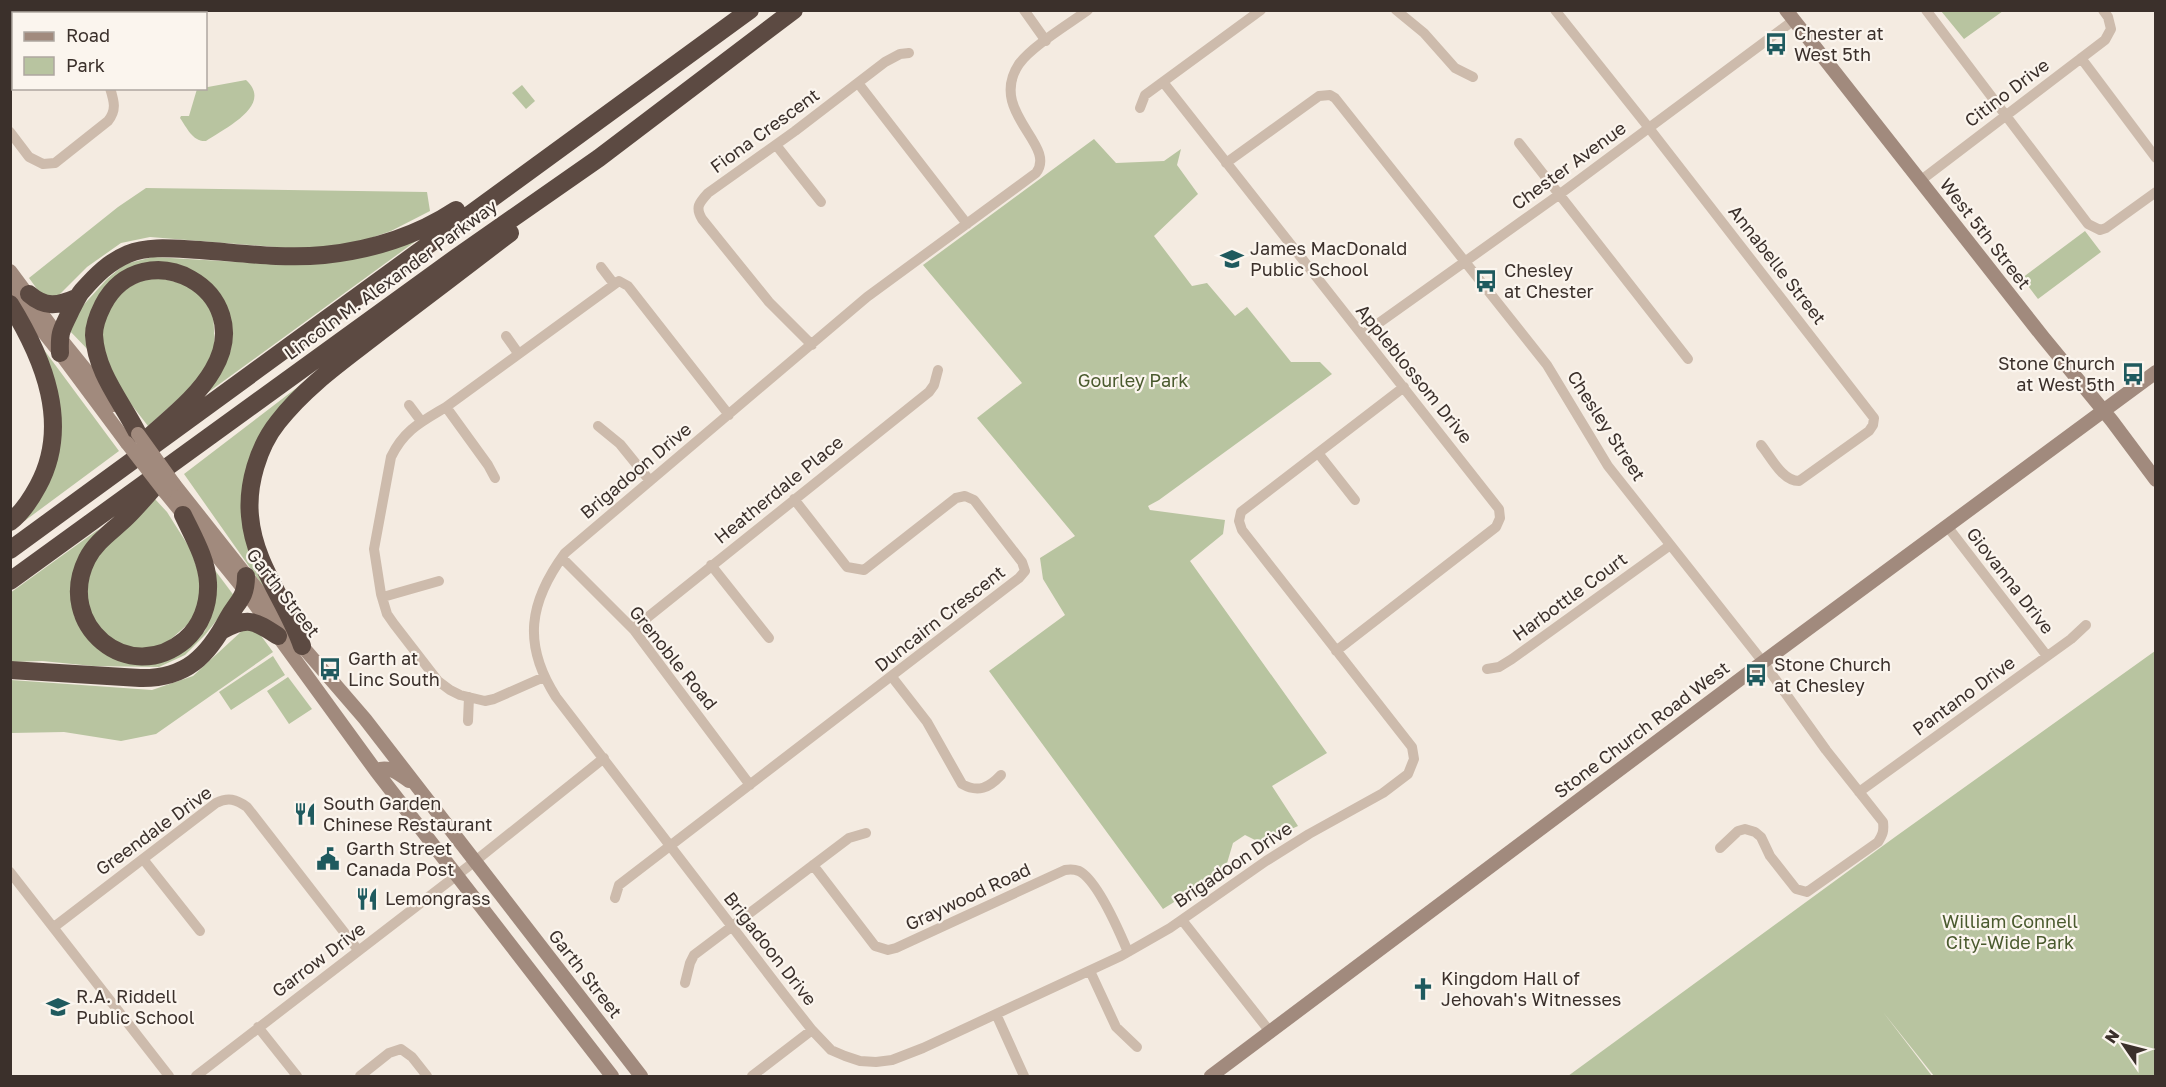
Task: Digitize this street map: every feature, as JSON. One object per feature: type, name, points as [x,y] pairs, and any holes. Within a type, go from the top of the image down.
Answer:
[{"type":"highway","name":"Lincoln M. Alexander Parkway","points":[[10,550],[750,10]]},
{"type":"highway","name":"Lincoln M. Alexander Parkway","points":[[10,581],[457,256],[599,158],[794,10]]},
{"type":"highway","points":[[302,646],[268,579],[253,534],[250,497],[263,446],[277,423],[297,400],[328,372],[575,184],[599,158]]},
{"type":"highway","points":[[60,345],[61,328],[76,298],[104,268],[130,253],[153,249],[181,249],[298,256],[366,250],[402,239],[435,224],[505,180],[518,179]]},
{"type":"highway","points":[[121,471],[138,447],[200,388],[214,369],[223,347],[224,326],[220,310],[207,290],[190,277],[176,272],[153,271],[134,275],[121,282],[107,298],[99,312],[94,333],[102,370],[132,439]]},
{"type":"highway","points":[[29,294],[38,302],[52,305],[63,304],[76,298]]},
{"type":"highway","points":[[10,304],[27,333],[46,378],[52,399],[54,424],[52,450],[43,476],[32,498],[10,522]]},
{"type":"highway","points":[[182,458],[128,517],[105,536],[88,557],[80,575],[78,596],[81,613],[91,631],[108,646],[138,656],[162,654],[178,646],[192,634],[202,619],[207,601],[208,582],[204,561],[183,515]]},
{"type":"highway","points":[[10,670],[154,678],[184,670],[208,650],[223,630],[239,604],[246,583]]},
{"type":"highway","points":[[223,630],[249,620],[278,636]]},
{"type":"main road","name":"West 5th Street","points":[[1790,15],[2156,480]]},
{"type":"main road","name":"Garth Street","points":[[10,271],[29,294],[60,345]]},
{"type":"main road","name":"Garth Street","points":[[10,290],[60,345],[246,583],[278,636],[376,771],[612,1077]]},
{"type":"main road","name":"Stone Church Road West","points":[[1211,1077],[1763,662],[2156,372]]},
{"type":"main road","name":"Garth Street","points":[[170,488],[183,515],[365,719],[641,1077]]},
{"type":"main road","points":[[376,771],[386,768],[394,771],[417,787]]},
{"type":"street","points":[[1024,10],[1046,41]]},
{"type":"street","name":"Brigadoon Drive","points":[[1088,10],[1021,62],[1012,79],[1011,91],[1016,115],[1041,155],[1040,167],[1034,175],[867,297],[562,558],[546,582],[535,616],[533,635],[544,677],[556,697],[812,1030],[831,1050],[860,1061],[892,1060],[1090,971],[1128,952],[1182,920],[1266,861],[1309,834],[1369,802],[1408,774],[1414,759],[1412,747],[1242,530],[1239,521],[1241,512],[1404,387]]},
{"type":"street","points":[[1140,108],[1145,95],[1261,10]]},
{"type":"street","name":"Annabelle Street","points":[[1555,10],[1874,418],[1869,431],[1799,482],[1792,482],[1785,476],[1761,445]]},
{"type":"street","points":[[1926,10],[2088,224],[2100,230],[2106,228],[2156,192]]},
{"type":"street","name":"Citino Drive","points":[[1920,181],[2105,40],[2111,29],[2108,17],[2103,10]]},
{"type":"street","points":[[1403,13],[1433,42],[1455,68],[1473,77]]},
{"type":"street","name":"Chester Avenue","points":[[1362,335],[1649,128],[1790,15]]},
{"type":"street","name":"Fiona Crescent","points":[[812,345],[769,302],[702,219],[697,210],[698,204],[708,193],[891,58],[909,53]]},
{"type":"street","points":[[2081,58],[2156,158]]},
{"type":"street","name":"Appleblossom Drive","points":[[1163,82],[1497,505],[1500,518],[1497,526],[1336,651]]},
{"type":"street","points":[[858,83],[968,224]]},
{"type":"street","points":[[10,132],[29,157],[36,162],[43,165],[55,162],[114,114],[115,104],[111,90]]},
{"type":"street","name":"Chesley Street","points":[[1226,163],[1318,96],[1330,95],[1335,98],[1547,364],[1608,466],[1763,662],[1883,822],[1883,833],[1878,842],[1807,892],[1796,890],[1771,858],[1761,837],[1755,832],[1745,829],[1738,831],[1720,848]]},
{"type":"street","points":[[1519,143],[1688,358]]},
{"type":"street","points":[[776,145],[821,202]]},
{"type":"street","points":[[601,267],[614,284]]},
{"type":"street","points":[[544,677],[494,699],[470,697],[450,690],[438,681],[387,614],[376,571],[374,549],[391,457],[398,443],[421,421],[446,407],[619,281],[628,286],[729,415]]},
{"type":"street","points":[[506,336],[518,353]]},
{"type":"street","name":"Heatherdale Place","points":[[633,629],[928,392],[934,384],[938,370]]},
{"type":"street","points":[[410,405],[421,421]]},
{"type":"street","points":[[446,407],[495,478]]},
{"type":"street","points":[[598,426],[620,444],[650,481]]},
{"type":"street","points":[[1318,453],[1355,500]]},
{"type":"street","name":"Duncairn Crescent","points":[[615,898],[619,885],[892,677],[1019,578],[1024,571],[1022,562],[974,500],[965,496],[956,498],[864,570],[853,570],[847,567],[794,499]]},
{"type":"street","name":"Giovanna Drive","points":[[1947,526],[2047,656]]},
{"type":"street","name":"Harbottle Court","points":[[1487,669],[1499,667],[1512,659],[1669,546]]},
{"type":"street","name":"Grenoble Road","points":[[562,558],[633,629],[750,785]]},
{"type":"street","points":[[711,565],[769,638]]},
{"type":"street","points":[[383,597],[439,581]]},
{"type":"street","name":"Pantano Drive","points":[[1859,792],[2076,635],[2086,625]]},
{"type":"street","points":[[892,677],[927,722],[962,784],[970,789],[979,789],[992,783],[1001,775]]},
{"type":"street","points":[[468,721],[470,697]]},
{"type":"street","name":"Garrow Drive","points":[[196,1077],[474,862],[604,758]]},
{"type":"street","name":"Greendale Drive","points":[[54,927],[216,803],[225,799],[239,801],[247,807],[358,950]]},
{"type":"street","points":[[685,983],[694,956],[849,838],[866,833]]},
{"type":"street","points":[[143,859],[200,931]]},
{"type":"street","name":"Graywood Road","points":[[813,865],[875,946],[888,950],[1065,870],[1076,870],[1084,874],[1106,906],[1128,952]]},
{"type":"street","points":[[10,872],[169,1077]]},
{"type":"street","points":[[1182,920],[1271,1033]]},
{"type":"street","points":[[1090,971],[1116,1027],[1137,1047]]},
{"type":"street","points":[[996,1014],[1024,1077]]},
{"type":"street","points":[[258,1028],[297,1077]]},
{"type":"street","points":[[752,1077],[812,1030]]},
{"type":"street","points":[[360,1077],[389,1053],[401,1049],[412,1057],[427,1077]]},
{"type":"green space","points":[[1941,11],[2003,11],[1964,39]]},
{"type":"green space","points":[[246,80],[253,89],[254,98],[251,107],[244,115],[206,141],[201,141],[194,137],[180,118],[189,116],[197,90],[207,90],[207,87]]},
{"type":"green space","points":[[522,85],[535,101],[526,109],[512,93]]},
{"type":"green space","name":"Gourley Park","points":[[1094,139],[1116,163],[1164,161],[1181,149],[1177,165],[1198,194],[1154,236],[1192,286],[1207,283],[1235,316],[1247,307],[1291,362],[1320,362],[1332,374],[1148,506],[1150,510],[1225,520],[1223,534],[1190,561],[1327,753],[1272,786],[1298,826],[1261,843],[1245,835],[1233,843],[1225,870],[1163,909],[989,671],[1065,615],[1043,579],[1040,558],[1075,536],[977,418],[1022,383],[923,265]]},
{"type":"green space","points":[[146,188],[427,192],[430,211],[391,231],[356,243],[330,247],[288,248],[150,237],[121,243],[87,267],[58,296],[51,298],[40,293],[29,278],[118,207]]},
{"type":"green space","points":[[2085,231],[2101,252],[2038,299],[2022,278]]},
{"type":"green space","points":[[416,241],[203,396],[221,371],[231,349],[229,319],[171,264],[113,280],[92,354],[68,329],[78,311],[107,279],[125,264],[153,257],[289,265]]},
{"type":"green space","points":[[152,276],[192,286],[213,310],[215,350],[204,372],[187,391],[148,426],[117,386],[101,351],[104,312],[120,291]]},
{"type":"green space","points":[[36,339],[119,451],[11,531],[52,471]]},
{"type":"green space","points":[[299,386],[302,389],[244,488],[265,589],[184,474]]},
{"type":"green space","points":[[155,499],[167,512],[191,550],[202,584],[195,618],[164,645],[141,650],[118,643],[106,636],[91,617],[85,592],[93,559]]},
{"type":"green space","points":[[99,529],[83,551],[71,584],[74,616],[91,642],[166,659],[205,631],[214,597],[214,569],[235,597],[205,635],[185,655],[159,667],[93,666],[42,661],[11,662],[10,593]]},
{"type":"green space","points":[[244,629],[259,633],[273,652],[156,734],[121,741],[64,732],[11,733],[11,680],[152,690],[193,676]]},
{"type":"green space","name":"William Connell City-Wide Park","points":[[2155,651],[2155,1076],[1934,1076],[1883,1012],[1932,1076],[1568,1076],[1895,837]]},
{"type":"green space","points":[[273,656],[285,675],[231,710],[219,692]]},
{"type":"green space","points":[[288,677],[312,709],[289,724],[267,691]]},
{"type":"place","name":"Chester at West 5th","points":[[1776,44]]},
{"type":"place","name":"James MacDonald Public School","points":[[1232,259]]},
{"type":"place","name":"Chesley at Chester","points":[[1486,281]]},
{"type":"place","name":"Stone Church at West 5th","points":[[2133,374]]},
{"type":"place","name":"Garth at Linc South","points":[[330,669]]},
{"type":"place","name":"Stone Church at Chesley","points":[[1756,675]]},
{"type":"place","name":"South Garden Chinese Restaurant","points":[[305,814]]},
{"type":"place","name":"Garth Street Canada Post","points":[[328,859]]},
{"type":"place","name":"Lemongrass","points":[[367,899]]},
{"type":"place","name":"Kingdom Hall of Jehovah's Witnesses","points":[[1423,989]]},
{"type":"place","name":"R.A. Riddell Public School","points":[[58,1007]]}]
